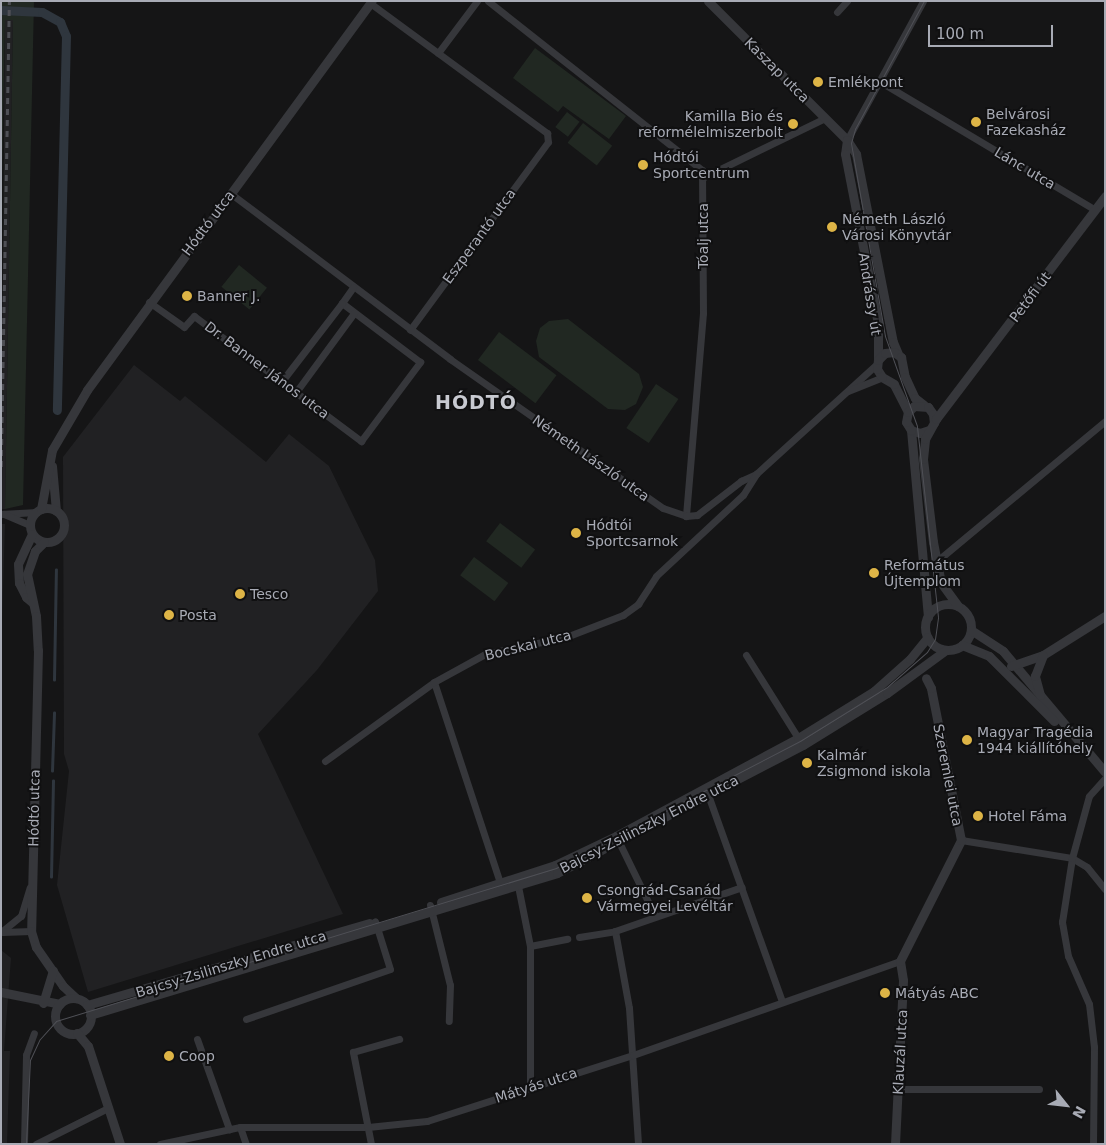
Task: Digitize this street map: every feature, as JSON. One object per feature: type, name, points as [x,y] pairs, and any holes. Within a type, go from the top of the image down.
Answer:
[{"type":"street","points":[[371,2],[438,53],[476,1]]},
{"type":"street","points":[[488,1],[702,170],[704,177],[825,118]]},
{"type":"street","name":"Kaszap utca","points":[[708,1],[847,140]]},
{"type":"street","points":[[837,12],[847,1]]},
{"type":"street","points":[[847,140],[923,1]]},
{"type":"street","name":"Hódtó utca","points":[[39,511],[52,450],[86,390],[371,2]]},
{"type":"street","name":"Eszperantó utca","points":[[410,330],[548,142],[547,133],[438,53]]},
{"type":"street","name":"Lánc utca","points":[[879,81],[1095,210]]},
{"type":"street","name":"Andrássy út","points":[[847,140],[856,154],[893,342],[898,354]]},
{"type":"street","name":"Andrássy út","points":[[847,140],[846,154],[878,323],[877,362]]},
{"type":"street","name":"Tóalj utca","points":[[686,516],[703,313],[704,177]]},
{"type":"street","name":"Németh László utca","points":[[230,193],[410,330],[633,488],[663,508],[686,516]]},
{"type":"street","name":"Petőfi út","points":[[931,427],[1103,200]]},
{"type":"street","points":[[282,381],[353,287]]},
{"type":"street","name":"Dr. Banner János utca","points":[[149,302],[184,327],[194,316],[362,441],[420,362],[354,313]]},
{"type":"street","points":[[296,392],[354,313],[342,303]]},
{"type":"street","points":[[908,412],[894,384],[884,378],[877,362],[885,353],[898,354],[904,361],[904,370],[915,398],[933,414],[923,459],[941,582],[958,606],[968,616],[971,630],[962,645]]},
{"type":"street","name":"Bocskai utca","points":[[325,761],[434,682],[485,654],[566,637],[623,615],[638,604],[656,576],[743,495],[756,474],[877,362]]},
{"type":"street","points":[[884,378],[895,379],[904,370]]},
{"type":"street","name":"Bocskai utca","points":[[838,398],[861,384],[884,378]]},
{"type":"street","points":[[954,398],[926,406],[914,406],[908,412],[906,422],[911,430],[928,617],[928,638],[946,650],[962,645],[978,649],[1001,666],[1031,700],[1075,740]]},
{"type":"street","points":[[937,561],[1105,421]]},
{"type":"street","points":[[911,430],[920,433],[931,427]]},
{"type":"street","name":"Hódtó utca","points":[[52,450],[52,488],[56,511]]},
{"type":"street","name":"Bocskai utca","points":[[686,516],[697,515],[741,481],[756,474]]},
{"type":"street","points":[[31,529],[39,511]]},
{"type":"street","points":[[56,511],[63,519],[63,532],[54,541],[44,542],[31,529],[2,514],[56,511]]},
{"type":"street","name":"Hódtó utca","points":[[31,529],[18,564],[19,583],[26,597],[33,603]]},
{"type":"street","name":"Hódtó utca","points":[[44,542],[28,564],[38,650],[30,932],[36,947],[76,998]]},
{"type":"street","points":[[928,617],[943,605],[958,606]]},
{"type":"street","points":[[1001,666],[1015,666],[1043,655],[1105,616]]},
{"type":"street","points":[[971,630],[1003,651],[1075,740],[1105,772]]},
{"type":"street","name":"Bajcsy-Zsilinszky Endre utca","points":[[800,742],[874,691],[910,659],[928,638]]},
{"type":"street","name":"Bajcsy-Zsilinszky Endre utca","points":[[86,1004],[376,924],[518,882],[618,839],[706,790],[800,742],[887,693],[946,650]]},
{"type":"street","points":[[746,655],[800,742]]},
{"type":"street","points":[[1041,698],[1035,676],[1043,655]]},
{"type":"street","name":"Szeremlei utca","points":[[900,961],[961,840],[931,688],[919,668]]},
{"type":"street","points":[[434,682],[502,887]]},
{"type":"street","points":[[1093,1144],[1094,1047],[1089,1004],[1068,956],[1062,922],[1072,858],[1089,796],[1105,778]]},
{"type":"street","points":[[706,790],[782,1001]]},
{"type":"street","points":[[618,839],[655,916]]},
{"type":"street","points":[[961,840],[1072,858],[1087,866],[1105,889]]},
{"type":"street","points":[[1,932],[21,916],[31,882]]},
{"type":"street","points":[[518,882],[530,946],[530,1087]]},
{"type":"street","points":[[579,937],[615,931],[742,887]]},
{"type":"street","points":[[431,908],[450,986],[449,1021]]},
{"type":"street","points":[[246,1019],[390,969],[376,924]]},
{"type":"street","name":"Bajcsy-Zsilinszky Endre utca","points":[[90,1016],[376,924]]},
{"type":"street","points":[[615,931],[633,1055],[638,1144]]},
{"type":"street","points":[[1,932],[30,932]]},
{"type":"street","points":[[530,946],[567,939]]},
{"type":"street","name":"Mátyás utca","points":[[160,1144],[240,1127],[368,1128],[427,1121],[633,1055],[900,961]]},
{"type":"street","name":"Klauzál utca","points":[[895,1144],[903,980],[900,961]]},
{"type":"street","points":[[44,1003],[53,970]]},
{"type":"street","points":[[1,992],[44,1003],[60,1004],[76,998],[86,1004],[90,1016],[87,1026],[88,1046],[120,1144]]},
{"type":"street","points":[[44,1003],[55,1015],[62,1030],[77,1033],[88,1046]]},
{"type":"street","points":[[55,1015],[60,1004]]},
{"type":"street","points":[[77,1033],[87,1026]]},
{"type":"street","points":[[24,1144],[26,1055],[34,1033]]},
{"type":"street","points":[[371,1144],[353,1052],[399,1039]]},
{"type":"street","points":[[197,1040],[229,1129]]},
{"type":"street","points":[[898,1090],[1039,1089]]},
{"type":"street","points":[[36,1144],[108,1108]]},
{"type":"street","points":[[240,1127],[246,1144]]},
{"type":"shaded area","points":[[1,1],[34,1],[23,505],[5,509],[13,20],[5,20],[1,227]]},
{"type":"shaded area","points":[[5,20],[13,20],[5,509],[1,509]]},
{"type":"shaded area","points":[[535,48],[626,116],[609,139],[563,106],[558,112],[513,78]]},
{"type":"shaded area","points":[[567,112],[580,122],[568,137],[555,127]]},
{"type":"shaded area","points":[[583,123],[612,146],[597,165],[568,143]]},
{"type":"shaded area","points":[[239,265],[267,288],[249,309],[221,287]]},
{"type":"shaded area","points":[[568,319],[639,374],[643,387],[636,404],[625,410],[608,409],[539,357],[536,341],[540,328],[549,321]]},
{"type":"shaded area","points":[[499,332],[557,375],[535,403],[478,360]]},
{"type":"shaded area","points":[[134,365],[180,401],[185,396],[266,462],[289,434],[329,466],[375,560],[378,591],[317,670],[258,734],[343,914],[88,992],[57,885],[69,771],[64,754],[63,457]]},
{"type":"shaded area","points":[[656,384],[678,399],[649,443],[626,428]]},
{"type":"shaded area","points":[[500,523],[535,549],[521,568],[486,541]]},
{"type":"shaded area","points":[[1,524],[5,524],[1,650]]},
{"type":"shaded area","points":[[474,557],[508,583],[494,601],[460,575]]},
{"type":"shaded area","points":[[1,950],[11,958],[4,1051],[10,1051],[7,1144],[1,1144]]},
{"type":"waterway","points":[[1,10],[42,12],[60,22],[66,36],[57,410]]},
{"type":"waterway","points":[[54,680],[56,570]]},
{"type":"waterway","points":[[52,771],[54,713]]},
{"type":"waterway","points":[[51,877],[53,781]]},
{"type":"tram line","points":[[26,1144],[30,1060],[40,1039],[56,1021],[556,868],[800,741],[887,687],[927,652],[935,639],[938,617],[917,426],[885,336],[851,143],[855,129],[924,1]]},
{"type":"railway","points":[[1,467],[9,1]]},
{"type":"place","name":"Emlékpont","points":[[818,82]]},
{"type":"place","name":"Belvárosi Fazekasház","points":[[976,122]]},
{"type":"place","name":"Kamilla Bio és reformélelmiszerbolt","points":[[793,124]]},
{"type":"place","name":"Hódtói Sportcentrum","points":[[643,165]]},
{"type":"place","name":"Németh László Városi Könyvtár","points":[[832,227]]},
{"type":"place","name":"Banner J.","points":[[187,296]]},
{"type":"place","name":"Hódtói Sportcsarnok","points":[[576,533]]},
{"type":"place","name":"Református Újtemplom","points":[[874,573]]},
{"type":"place","name":"Tesco","points":[[240,594]]},
{"type":"place","name":"Posta","points":[[169,615]]},
{"type":"place","name":"Magyar Tragédia 1944 kiállítóhely","points":[[967,740]]},
{"type":"place","name":"Kalmár Zsigmond iskola","points":[[807,763]]},
{"type":"place","name":"Hotel Fáma","points":[[978,816]]},
{"type":"place","name":"Csongrád-Csanád Vármegyei Levéltár","points":[[587,898]]},
{"type":"place","name":"Mátyás ABC","points":[[885,993]]},
{"type":"place","name":"Coop","points":[[169,1056]]},
{"type":"district","name":"HÓDTÓ","points":[[476,403]]}]
